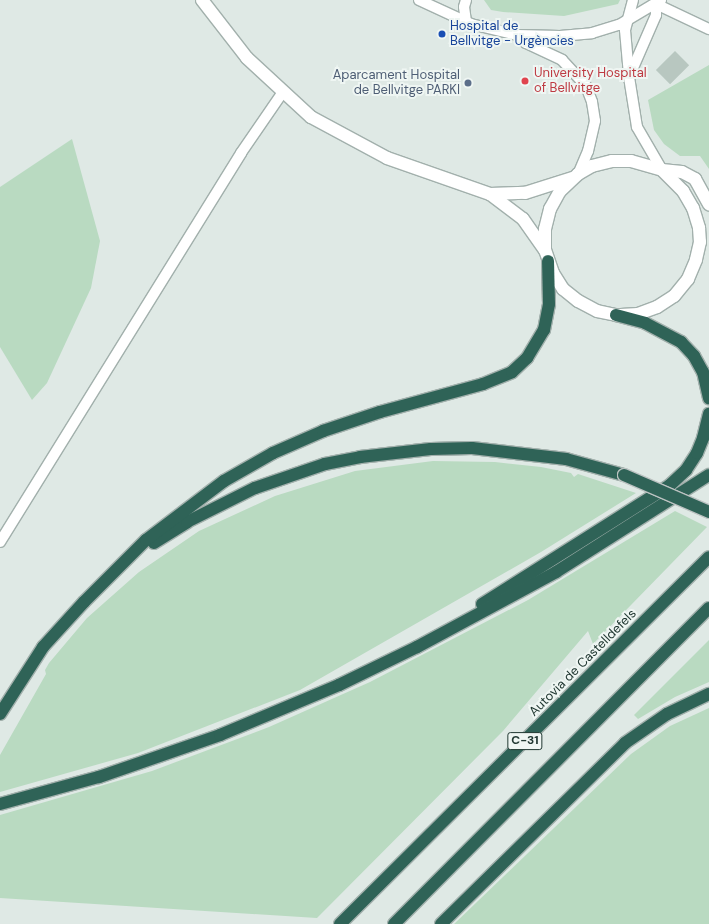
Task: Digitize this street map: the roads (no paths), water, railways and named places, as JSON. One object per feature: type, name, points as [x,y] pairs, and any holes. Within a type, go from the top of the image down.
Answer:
[{"type":"highway","points":[[0,714],[43,647],[84,602],[146,540],[178,514],[224,481],[273,453],[351,421],[483,384],[512,372],[531,353],[544,330],[549,304],[547,255]]},
{"type":"highway","points":[[616,315],[645,323],[681,342],[694,356],[702,372],[709,398]]},
{"type":"highway","points":[[417,647],[552,558],[670,485],[686,470],[696,453],[703,438],[709,414]]},
{"type":"highway","points":[[119,568],[160,538],[223,503],[290,475],[360,456],[431,449],[472,448],[566,459],[624,475],[709,512]]},
{"type":"highway","points":[[0,804],[99,777],[220,735],[339,685],[417,647],[556,572],[709,475]]},
{"type":"highway","name":"Autovia de Castelldefels","points":[[340,924],[709,557]]},
{"type":"highway","name":"C-31","points":[[394,924],[709,608]]},
{"type":"highway","points":[[441,924],[626,743],[667,714],[704,696]]},
{"type":"street","points":[[202,0],[247,58],[311,117],[387,158],[490,194],[523,220],[547,255],[563,289],[578,301],[596,311],[616,315],[638,314],[657,307],[674,296],[688,279],[696,260],[700,242],[693,208],[683,190],[662,170]]},
{"type":"street","points":[[490,194],[525,193],[575,176],[592,166],[612,161],[631,161],[662,170],[682,172],[694,179],[709,204]]},
{"type":"street","points":[[547,255],[545,229],[550,209],[560,191],[575,176]]},
{"type":"street","points":[[700,242],[709,251]]},
{"type":"lane","points":[[420,0],[466,22],[517,35],[560,36],[592,33],[619,25],[658,2]]},
{"type":"lane","points":[[466,0],[466,22]]},
{"type":"lane","points":[[633,0],[625,30],[637,127],[662,170]]},
{"type":"lane","points":[[658,2],[709,29]]},
{"type":"lane","points":[[630,77],[656,15],[658,2]]},
{"type":"lane","points":[[517,35],[526,43],[562,60],[574,70],[586,86],[592,102],[595,121],[588,151],[575,176]]},
{"type":"lane","points":[[0,542],[241,153],[283,92]]},
{"type":"place","name":"Hospital de Bellvitge - Urgències","points":[[442,34]]},
{"type":"place","name":"University Hospital of Bellvitge","points":[[525,81]]},
{"type":"place","name":"Aparcament Hospital de Bellvitge PARKI","points":[[468,83]]}]
